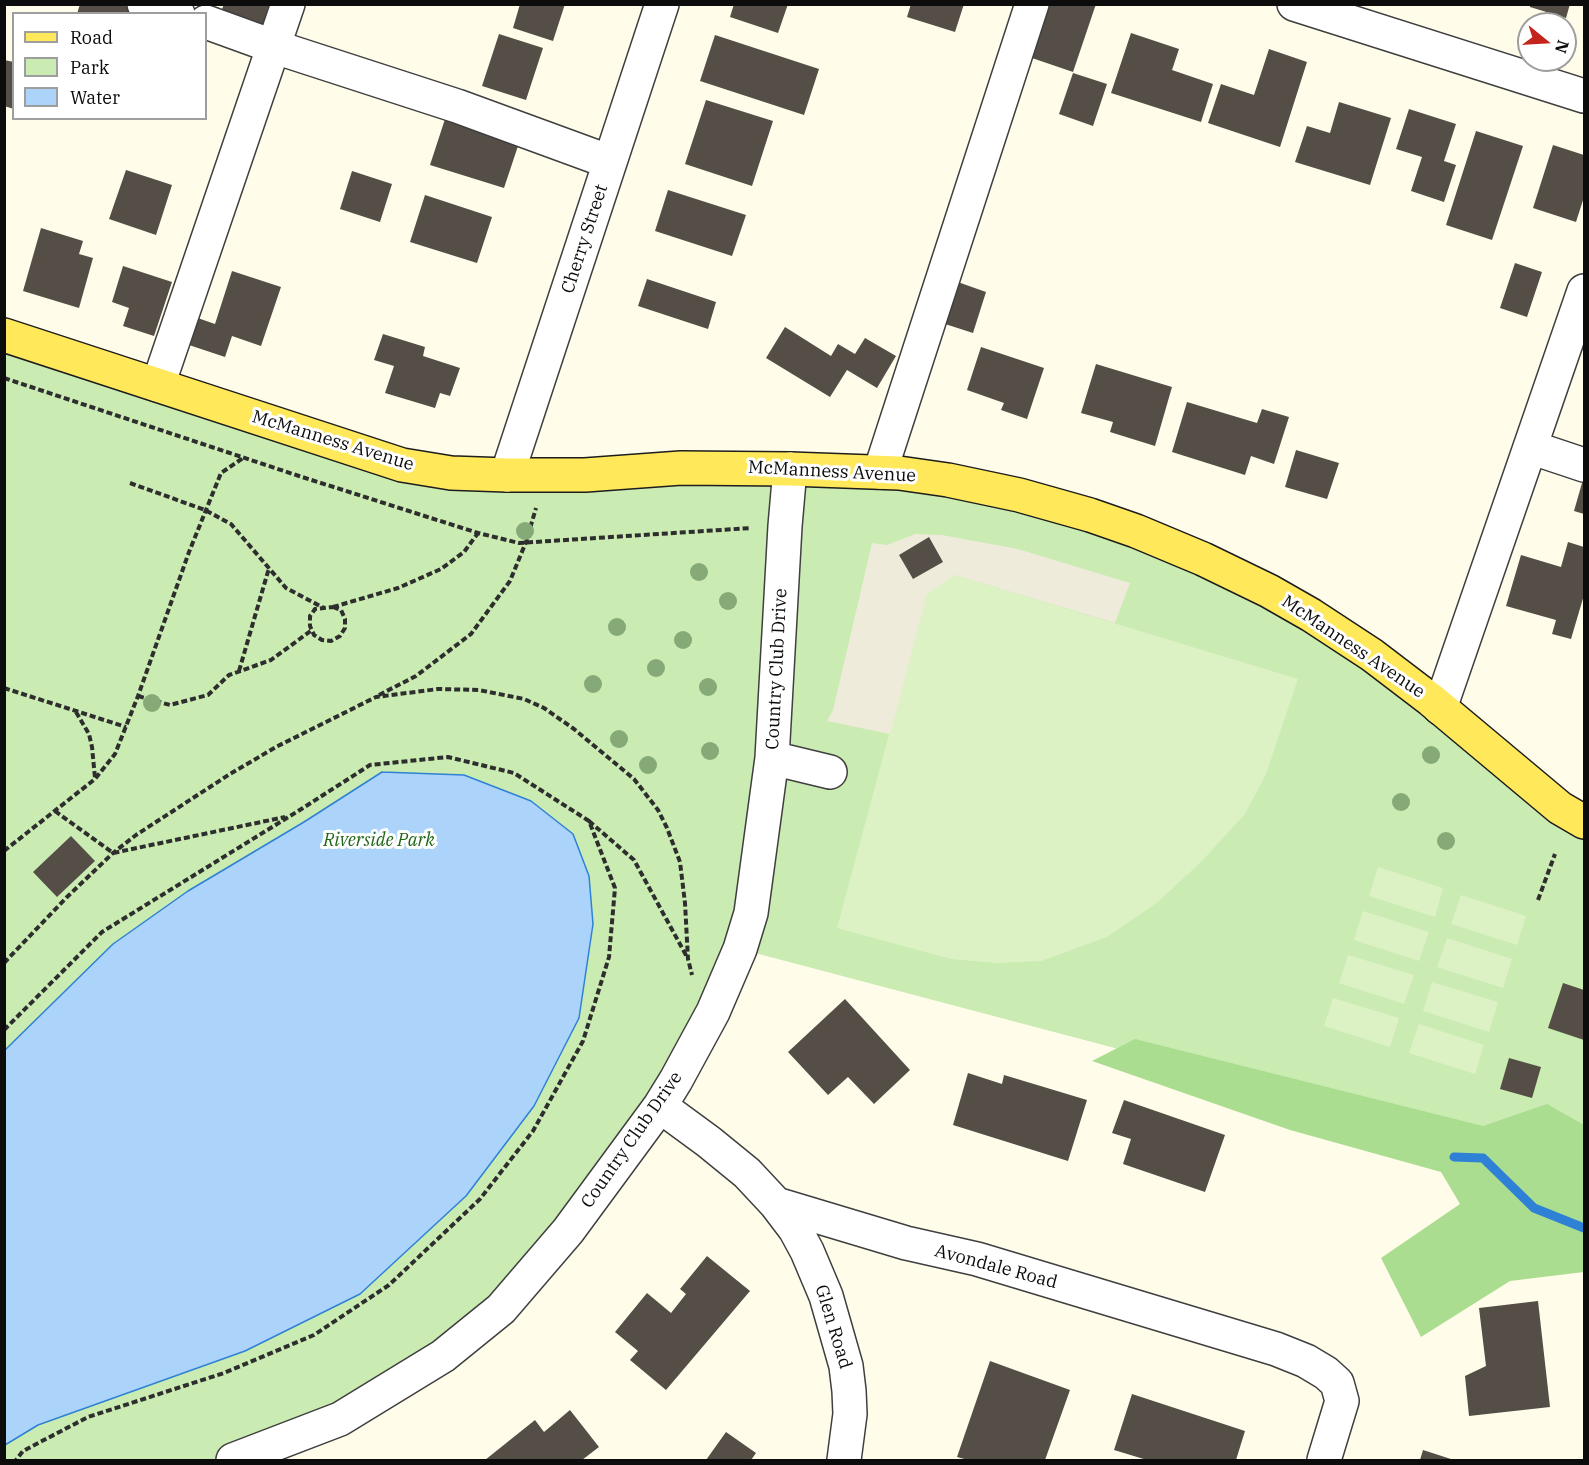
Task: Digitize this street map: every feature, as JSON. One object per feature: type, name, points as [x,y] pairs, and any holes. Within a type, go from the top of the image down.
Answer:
[{"type":"main road","name":"McManness Avenue","points":[[4,335],[402,465],[451,473],[523,475],[585,475],[681,468],[880,471],[948,480],[1019,495],[1090,515],[1203,559],[1269,591],[1311,615],[1372,655],[1440,708],[1560,808],[1584,822]]},
{"type":"street","points":[[144,4],[171,12]]},
{"type":"street","points":[[158,385],[288,4]]},
{"type":"street","name":"Cherry Street","points":[[523,475],[610,162],[662,4]]},
{"type":"street","points":[[880,471],[1032,4]]},
{"type":"street","points":[[1294,4],[1584,96]]},
{"type":"street","points":[[207,22],[457,106],[610,162]]},
{"type":"street","points":[[1440,708],[1584,291]]},
{"type":"street","points":[[1530,447],[1584,465]]},
{"type":"street","name":"Country Club Drive","points":[[232,1461],[340,1419],[443,1356],[501,1309],[568,1231],[660,1106],[713,1012],[740,949],[751,913],[772,758],[790,469]]},
{"type":"street","points":[[772,758],[830,772]]},
{"type":"street","points":[[660,1106],[747,1173],[776,1204]]},
{"type":"street","name":"Avondale Road","points":[[776,1204],[906,1242],[977,1259],[1276,1349],[1305,1360],[1337,1383],[1342,1401],[1324,1461]]},
{"type":"street","name":"Glen Road","points":[[776,1204],[795,1229],[807,1251],[826,1296],[846,1366],[850,1414],[844,1461]]},
{"type":"path","points":[[4,851],[95,779],[115,754],[205,510],[221,473],[243,457]]},
{"type":"path","points":[[4,963],[112,853],[136,835],[239,768],[416,676],[463,642],[480,624],[510,581],[526,542],[537,504],[523,475]]},
{"type":"path","points":[[130,483],[205,510],[231,524],[286,588],[324,608]]},
{"type":"path","points":[[333,607],[341,610],[345,619],[345,628],[340,636],[332,640],[322,640],[314,635],[310,626],[310,616],[315,609],[333,607],[398,588],[441,569],[464,552],[478,533]]},
{"type":"path","points":[[239,672],[269,568]]},
{"type":"path","points":[[138,696],[170,705],[208,695],[229,675],[270,660],[312,630]]},
{"type":"path","points":[[4,688],[126,727]]},
{"type":"path","points":[[376,697],[438,689],[479,690],[524,699],[559,718],[634,779],[658,810],[680,862],[688,959],[696,988],[713,1012]]},
{"type":"path","points":[[75,711],[89,734],[95,779]]},
{"type":"path","points":[[4,1030],[102,932],[370,765],[448,756],[514,773],[589,821],[634,860],[688,959]]},
{"type":"path","points":[[55,811],[112,853],[290,816]]},
{"type":"path","points":[[16,1461],[23,1451],[88,1417],[224,1373],[314,1335],[389,1285],[480,1199],[533,1131],[583,1041],[609,957],[615,888],[589,821]]},
{"type":"path","points":[[1538,900],[1555,854]]},
{"type":"green space","name":"Riverside Park","points":[[5,335],[402,465],[948,480],[1269,591],[1584,822],[1584,1175],[1440,1134],[740,949],[676,1080],[443,1356],[233,1460],[5,1460]]},
{"type":"green space","points":[[955,575],[1298,679],[1266,774],[1245,814],[1202,861],[1158,902],[1107,937],[1041,961],[995,963],[951,959],[837,928],[927,593]]},
{"type":"green space","points":[[1378,867],[1443,888],[1435,917],[1369,896]]},
{"type":"green space","points":[[1461,895],[1526,916],[1517,945],[1451,924]]},
{"type":"green space","points":[[1363,911],[1429,932],[1419,961],[1354,940]]},
{"type":"green space","points":[[1447,938],[1512,959],[1503,988],[1437,967]]},
{"type":"green space","points":[[1348,955],[1414,975],[1404,1004],[1339,983]]},
{"type":"green space","points":[[1432,982],[1498,1002],[1489,1032],[1423,1011]]},
{"type":"green space","points":[[1333,998],[1399,1018],[1390,1047],[1324,1026]]},
{"type":"green space","points":[[1419,1024],[1484,1045],[1475,1074],[1409,1053]]},
{"type":"green space","points":[[1135,1039],[1483,1126],[1547,1104],[1584,1125],[1584,1272],[1510,1281],[1421,1337],[1381,1258],[1460,1204],[1441,1172],[1290,1130],[1092,1061]]},
{"type":"shaded area","points":[[915,534],[942,535],[1018,549],[1130,583],[1115,623],[955,575],[927,594],[890,734],[827,721],[833,710],[872,543],[887,545]]},
{"type":"water","points":[[382,772],[464,775],[531,801],[573,834],[589,876],[593,924],[579,1018],[534,1106],[466,1196],[360,1294],[245,1351],[38,1425],[5,1445],[5,1050],[113,944],[188,891],[304,822]]},
{"type":"building","points":[[80,4],[127,4],[138,8],[137,12],[78,12]]},
{"type":"building","points":[[224,4],[269,4],[263,25],[221,12]]},
{"type":"building","points":[[520,4],[565,4],[553,41],[513,28]]},
{"type":"building","points":[[734,4],[788,4],[778,33],[730,17]]},
{"type":"building","points":[[911,4],[964,4],[955,32],[907,17]]},
{"type":"building","points":[[1046,4],[1096,4],[1073,72],[1029,57]]},
{"type":"building","points":[[1530,4],[1570,4],[1568,12],[1546,12],[1530,7]]},
{"type":"building","points":[[1131,33],[1179,49],[1172,70],[1213,84],[1201,122],[1111,93]]},
{"type":"building","points":[[499,34],[543,48],[526,100],[482,86]]},
{"type":"building","points":[[715,35],[819,69],[804,115],[700,81]]},
{"type":"building","points":[[1269,49],[1307,62],[1280,147],[1208,123],[1221,84],[1254,95]]},
{"type":"building","points":[[4,60],[12,62],[12,108],[4,106]]},
{"type":"building","points":[[1073,73],[1107,84],[1093,126],[1059,114]]},
{"type":"building","points":[[706,100],[773,121],[752,186],[685,164]]},
{"type":"building","points":[[1339,102],[1391,118],[1370,185],[1295,162],[1307,126],[1330,133]]},
{"type":"building","points":[[1409,109],[1456,124],[1444,161],[1456,165],[1444,202],[1411,191],[1422,157],[1396,149]]},
{"type":"building","points":[[445,119],[519,143],[504,188],[430,165]]},
{"type":"building","points":[[1476,131],[1523,146],[1492,240],[1446,225]]},
{"type":"building","points":[[1553,145],[1584,155],[1584,197],[1576,222],[1533,208]]},
{"type":"building","points":[[126,170],[172,185],[156,235],[109,219]]},
{"type":"building","points":[[352,171],[392,184],[380,222],[340,209]]},
{"type":"building","points":[[668,190],[746,215],[732,256],[655,231]]},
{"type":"building","points":[[425,195],[492,217],[477,263],[410,242]]},
{"type":"building","points":[[41,228],[83,241],[79,254],[93,258],[79,308],[23,291]]},
{"type":"building","points":[[1515,263],[1542,272],[1527,317],[1500,308]]},
{"type":"building","points":[[123,266],[172,282],[154,336],[123,326],[129,308],[112,302]]},
{"type":"building","points":[[232,271],[281,287],[261,346],[232,336],[225,357],[180,342],[189,315],[215,324]]},
{"type":"building","points":[[647,279],[716,302],[708,329],[638,306]]},
{"type":"building","points":[[955,281],[986,292],[973,333],[942,323]]},
{"type":"building","points":[[785,327],[831,356],[838,344],[855,354],[865,338],[896,356],[877,388],[847,370],[830,397],[766,358]]},
{"type":"building","points":[[383,334],[425,347],[423,356],[460,368],[450,396],[440,393],[435,408],[385,393],[394,366],[374,360]]},
{"type":"building","points":[[981,347],[1044,368],[1027,419],[1001,410],[1004,403],[967,390]]},
{"type":"building","points":[[1096,364],[1172,387],[1155,446],[1110,432],[1113,422],[1081,413]]},
{"type":"building","points":[[1187,402],[1257,423],[1262,409],[1289,417],[1274,464],[1251,456],[1245,475],[1172,452]]},
{"type":"building","points":[[1296,450],[1339,463],[1327,499],[1285,487]]},
{"type":"building","points":[[1584,476],[1584,514],[1574,511]]},
{"type":"building","points":[[929,537],[943,562],[913,579],[899,555]]},
{"type":"building","points":[[1568,542],[1584,547],[1584,595],[1571,639],[1552,634],[1556,620],[1506,606],[1521,555],[1561,567]]},
{"type":"building","points":[[71,836],[95,861],[57,897],[33,872]]},
{"type":"building","points":[[1563,983],[1584,990],[1584,1040],[1548,1028]]},
{"type":"building","points":[[845,999],[910,1070],[874,1104],[848,1077],[828,1095],[788,1052]]},
{"type":"building","points":[[1509,1058],[1541,1067],[1532,1098],[1500,1089]]},
{"type":"building","points":[[968,1073],[1002,1084],[1004,1075],[1087,1100],[1068,1161],[953,1125]]},
{"type":"building","points":[[1124,1100],[1225,1135],[1205,1192],[1123,1164],[1131,1139],[1112,1133]]},
{"type":"building","points":[[707,1256],[750,1291],[666,1390],[630,1360],[638,1351],[615,1332],[647,1293],[671,1313],[686,1294],[680,1289]]},
{"type":"building","points":[[1538,1301],[1550,1407],[1469,1416],[1465,1376],[1486,1366],[1479,1308]]},
{"type":"building","points":[[990,1361],[1070,1390],[1045,1460],[968,1460],[957,1457]]},
{"type":"building","points":[[1132,1394],[1245,1431],[1236,1460],[1147,1460],[1114,1450]]},
{"type":"building","points":[[570,1410],[599,1447],[582,1460],[485,1460],[535,1420],[544,1432]]},
{"type":"building","points":[[726,1432],[756,1453],[751,1460],[706,1460]]},
{"type":"building","points":[[1423,1450],[1454,1460],[1420,1460]]},
{"type":"waterway","points":[[1454,1157],[1483,1158],[1534,1208],[1584,1228]]}]
